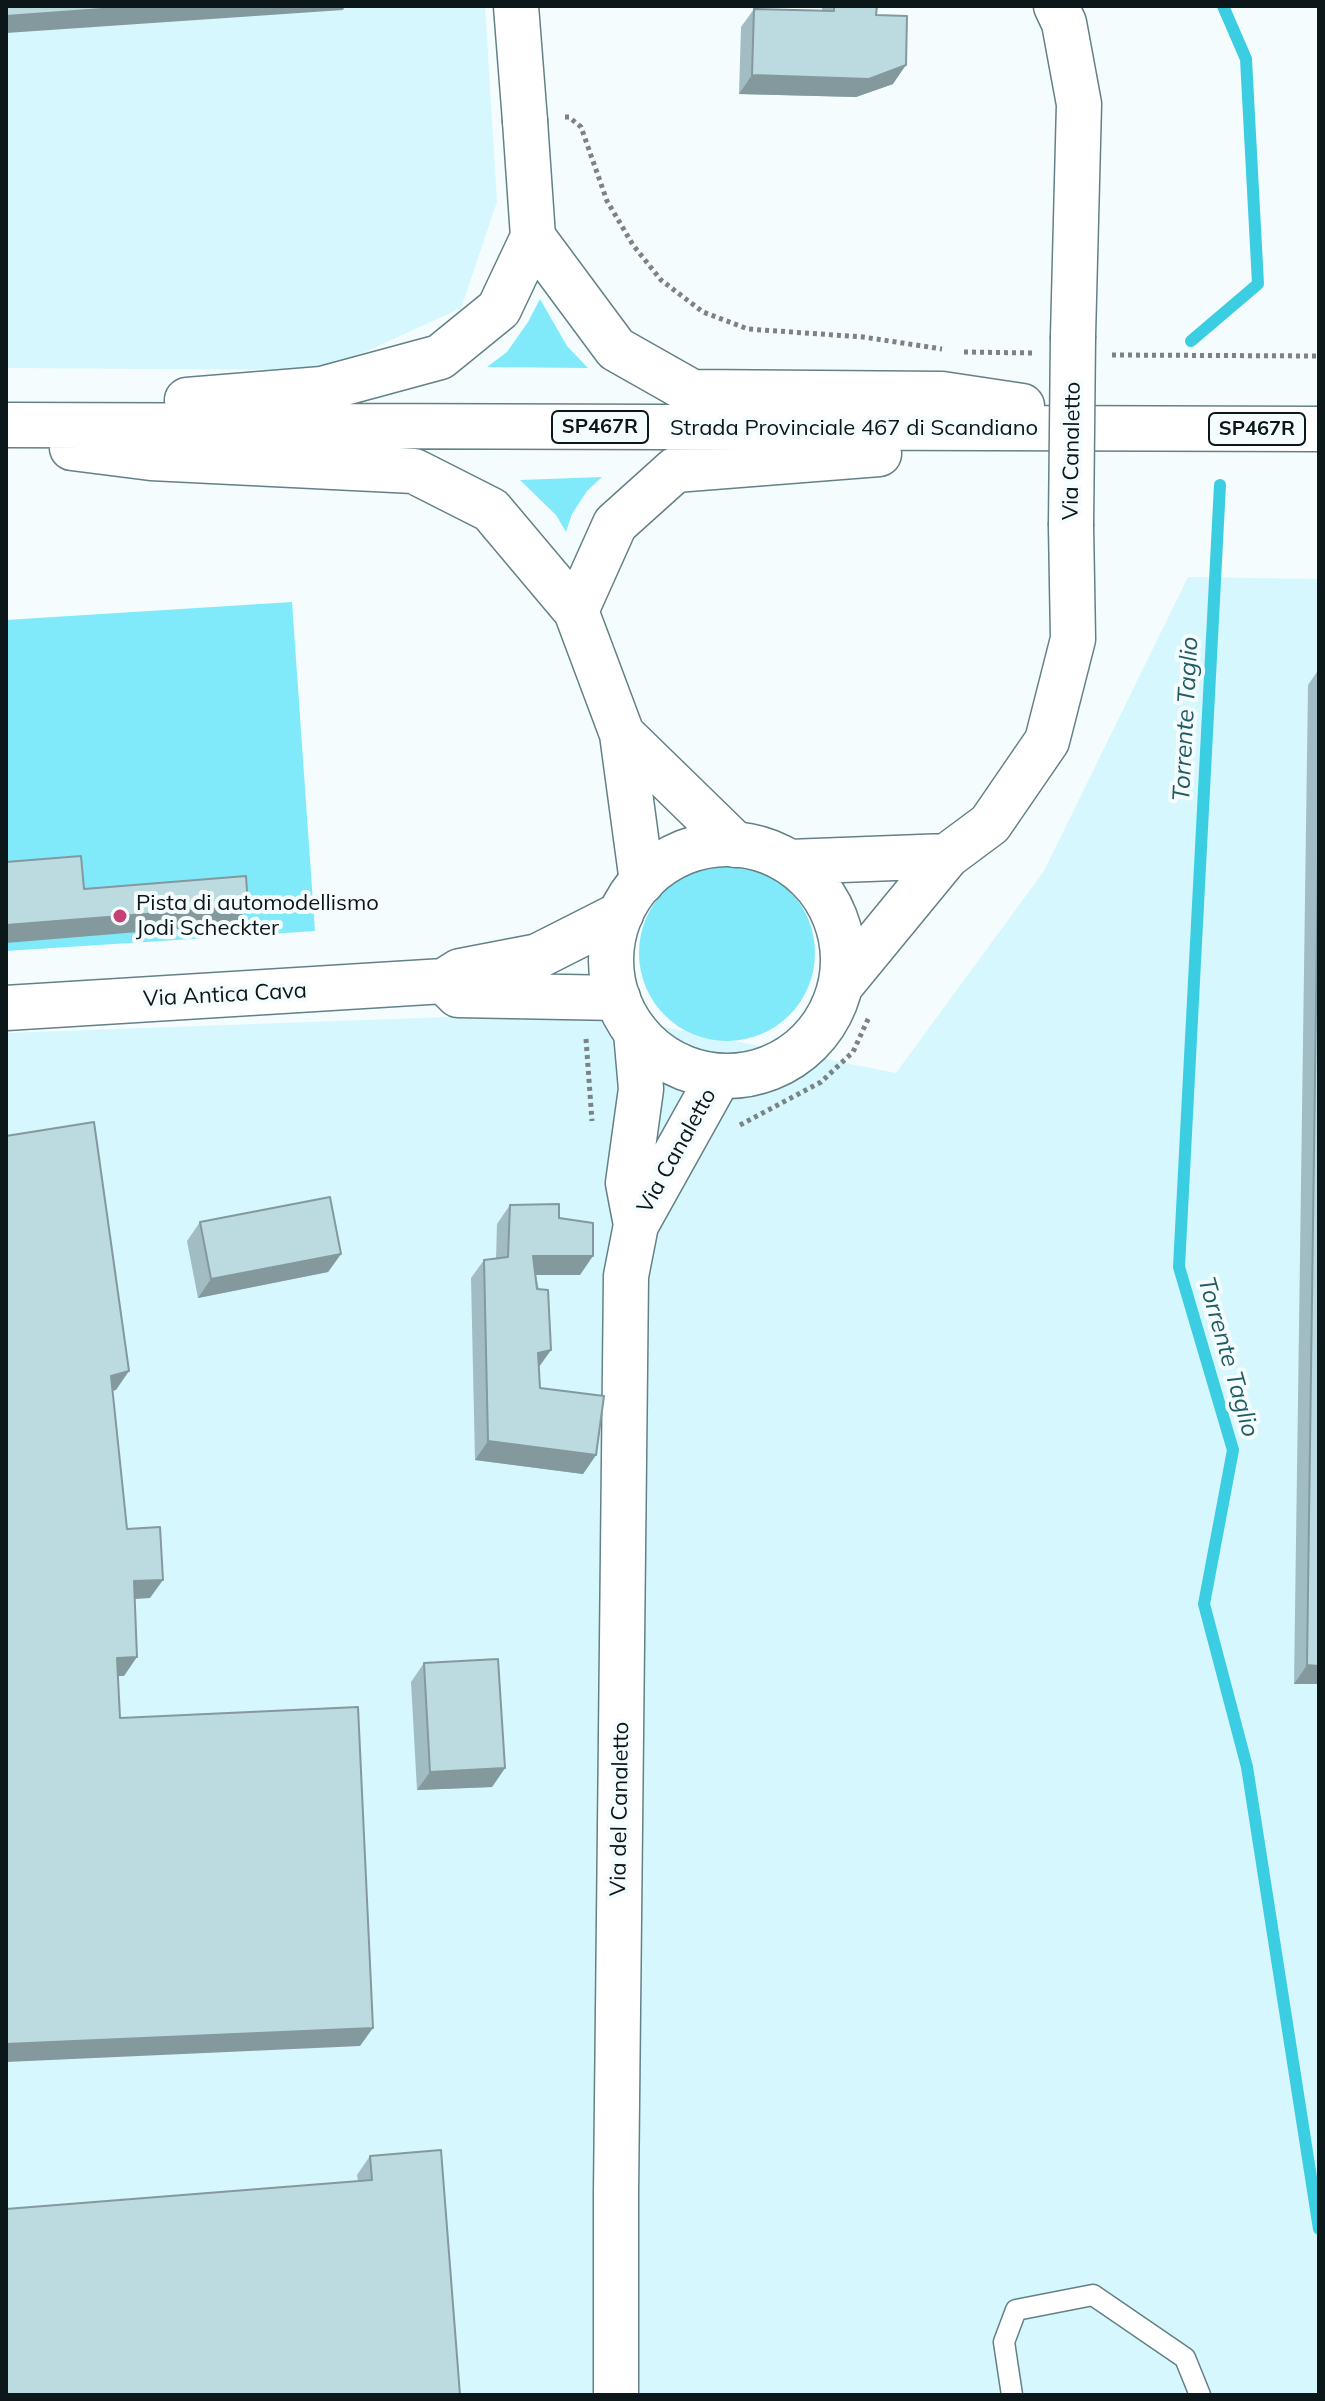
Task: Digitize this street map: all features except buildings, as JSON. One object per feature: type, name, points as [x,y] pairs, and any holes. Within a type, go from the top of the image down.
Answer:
[{"type":"main road","points":[[6,415],[322,389],[440,357],[499,309],[533,237],[516,6]]},
{"type":"main road","name":"Via Canaletto","points":[[841,985],[947,856],[990,824],[1047,741],[1073,639],[1070,348],[1079,104],[1064,23],[1056,6]]},
{"type":"main road","points":[[533,237],[616,349],[692,392],[942,394],[1195,429]]},
{"type":"main road","name":"Strada Provinciale 467 di Scandiano","points":[[6,425],[1319,429]]},
{"type":"main road","points":[[576,611],[615,524],[675,470],[1195,429]]},
{"type":"main road","points":[[6,439],[151,458],[414,471],[491,510],[576,611],[622,734],[631,898]]},
{"type":"main road","points":[[622,734],[736,845]]},
{"type":"main road","points":[[736,845],[772,853],[789,862],[808,876],[823,894],[841,938],[841,985],[833,1007],[821,1027],[796,1052],[766,1069],[743,1075],[719,1076],[673,1063],[653,1049],[627,1015],[612,978],[614,935],[631,898],[675,857],[695,849],[736,845]]},
{"type":"main road","points":[[789,862],[947,856]]},
{"type":"main road","name":"Via Antica Cava","points":[[6,1008],[444,981],[460,971],[538,956],[631,898]]},
{"type":"main road","name":"Via Antica Cava","points":[[444,981],[458,995],[627,1015]]},
{"type":"main road","name":"Via Canaletto","points":[[627,1015],[641,1089],[628,1183],[636,1225]]},
{"type":"main road","name":"Via Canaletto","points":[[636,1225],[719,1076]]},
{"type":"main road","name":"Via del Canaletto","points":[[616,2395],[626,1276],[636,1225]]},
{"type":"lane","points":[[1012,2395],[1004,2342],[1016,2310],[1093,2295],[1185,2358],[1200,2395]]},
{"type":"path","points":[[525,121],[569,117],[581,127],[607,201],[633,245],[661,280],[703,312],[748,329],[863,337],[947,350]]},
{"type":"path","points":[[962,352],[1070,348],[1319,356]]},
{"type":"shaded area","points":[[6,6],[485,6],[497,202],[461,308],[326,370],[6,368]]},
{"type":"shaded area","points":[[540,299],[567,346],[588,368],[487,367],[507,352]]},
{"type":"shaded area","points":[[602,477],[587,491],[572,514],[566,532],[556,515],[520,480]]},
{"type":"shaded area","points":[[1188,577],[1319,579],[1319,2395],[6,2395],[6,1033],[587,1012],[896,1073],[1044,871]]},
{"type":"shaded area","points":[[292,602],[315,931],[6,951],[6,620]]},
{"type":"shaded area","points":[[727,865],[761,872],[789,891],[808,919],[815,953],[808,987],[789,1015],[761,1034],[727,1041],[693,1034],[665,1015],[646,987],[639,953],[646,919],[665,891],[693,872]]},
{"type":"waterway","name":"Torrente Taglio","points":[[1191,341],[1258,284],[1246,59],[1223,6]]},
{"type":"waterway","name":"Torrente Taglio","points":[[1220,485],[1179,1267],[1233,1450],[1204,1604],[1247,1767],[1319,2229]]},
{"type":"place","name":"Pista di automodellismo Jodi Scheckter","points":[[120,916]]}]
